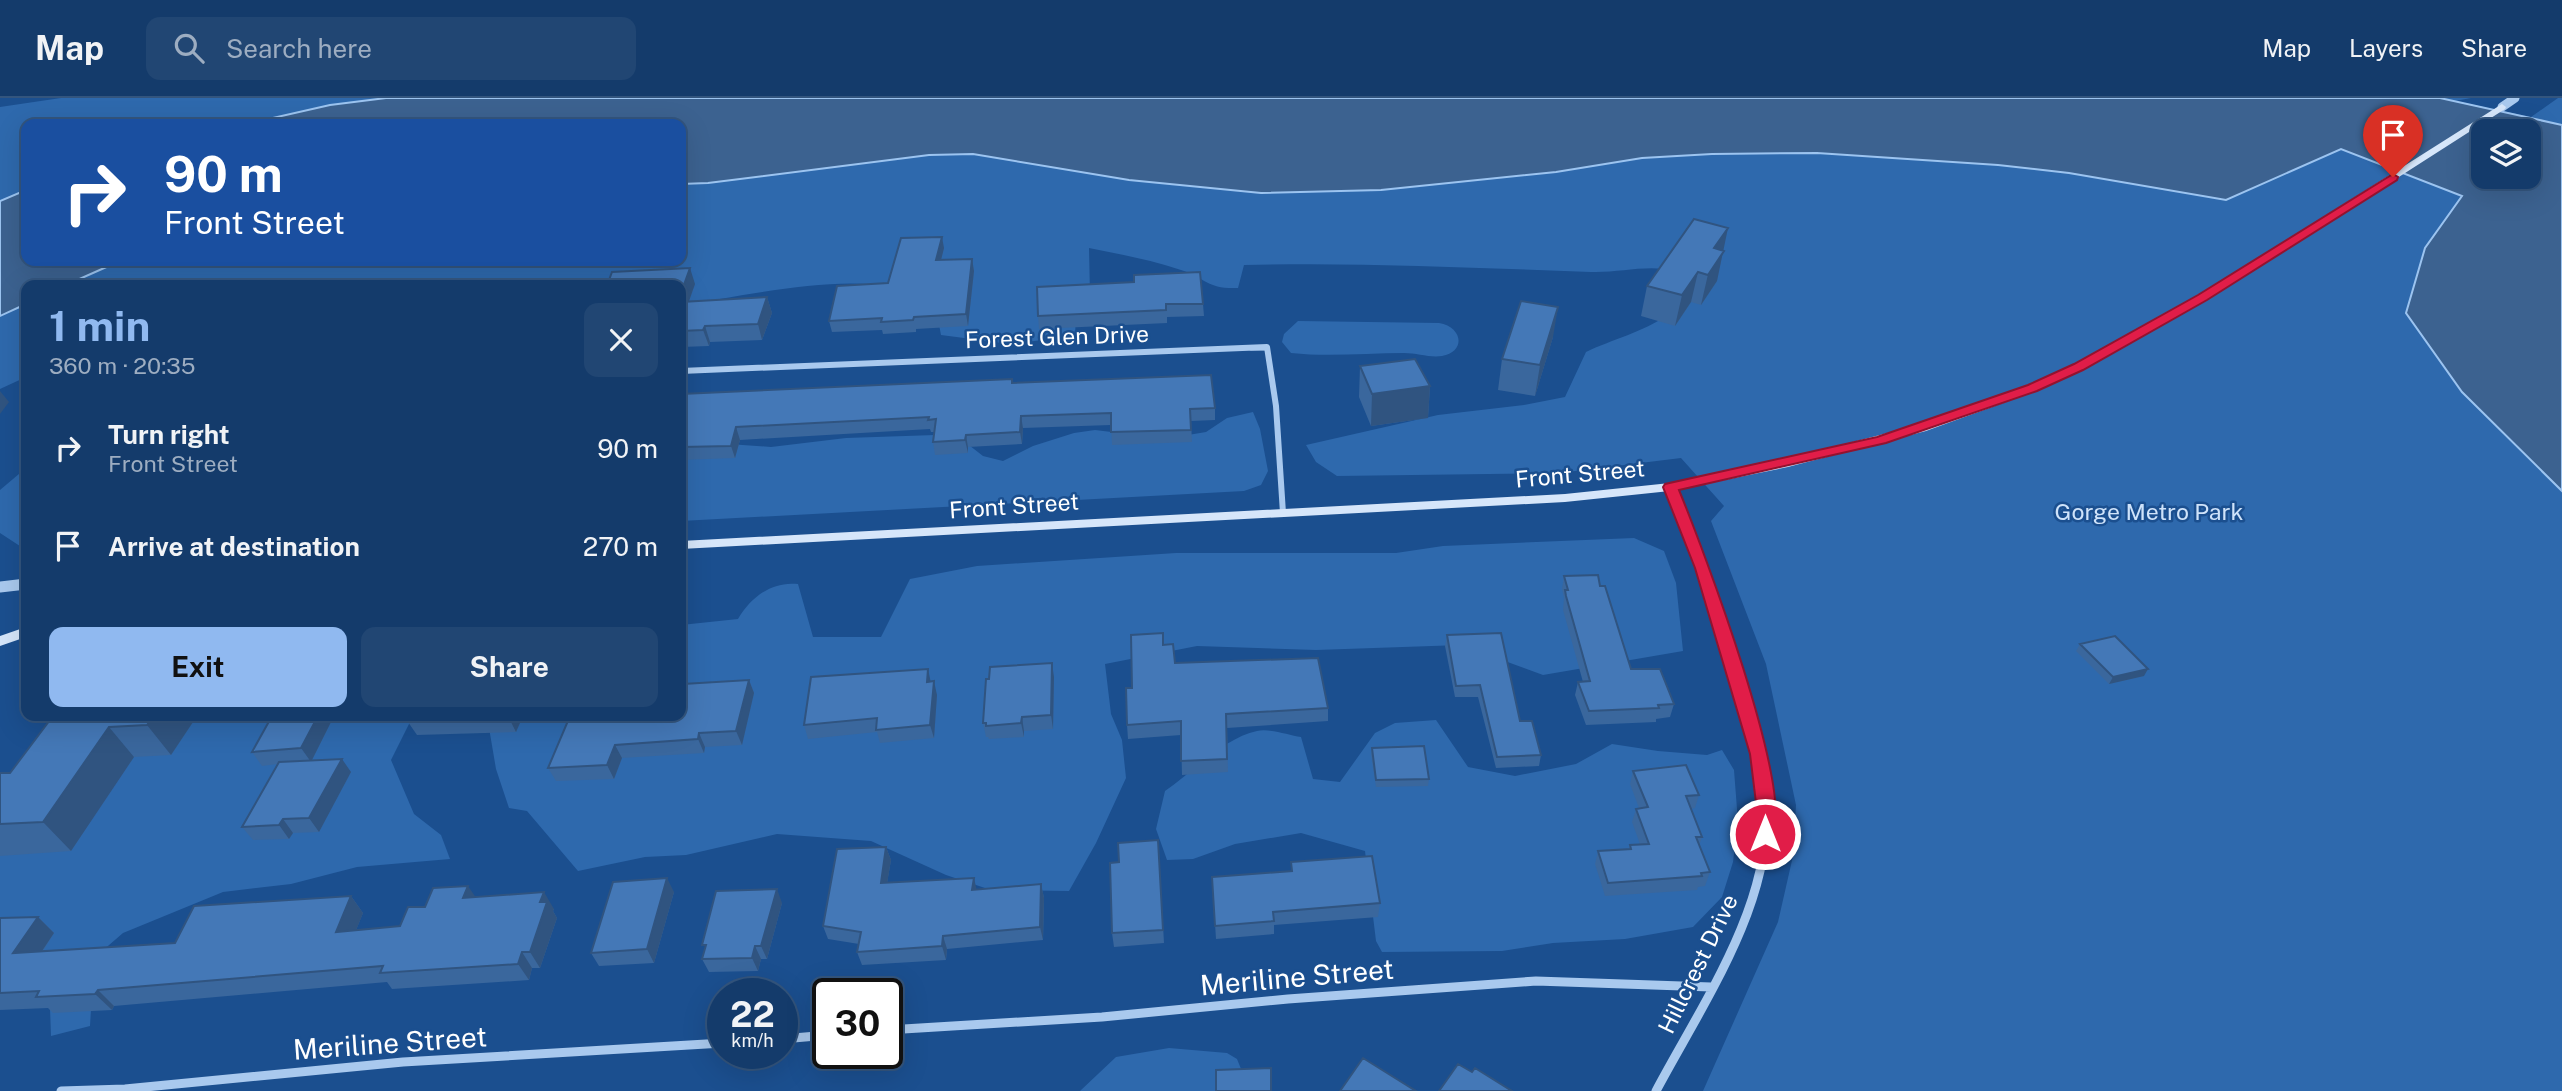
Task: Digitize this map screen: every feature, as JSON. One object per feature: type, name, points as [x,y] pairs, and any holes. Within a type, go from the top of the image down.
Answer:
[{"type":"main road","name":"Front Street","points":[[686,545],[1464,505],[1670,487],[1881,440],[2032,388],[2078,367],[2203,298],[2502,107]]},
{"type":"main road","points":[[0,641],[21,634]]},
{"type":"street","name":"Front Street","points":[[2502,107],[2515,98]]},
{"type":"street","name":"Forest Glen Drive","points":[[686,371],[1266,347],[1276,406],[1283,513]]},
{"type":"street","name":"Hillcrest Drive","points":[[1656,1091],[1745,923],[1763,866],[1766,811],[1759,754],[1703,568],[1670,487]]},
{"type":"street","points":[[0,586],[21,584]]},
{"type":"street","name":"Meriline Street","points":[[903,1029],[1102,1017],[1288,999],[1536,981],[1711,987]]},
{"type":"street","name":"Meriline Street","points":[[61,1091],[126,1090],[403,1062],[707,1044]]},
{"type":"green space","name":"Gorge Metro Park","points":[[61,98],[2471,98],[2455,101],[2531,117],[2562,98],[2562,1091],[1703,1091],[1778,922],[1793,856],[1796,805],[1766,664],[1711,521],[1724,506],[1681,458],[1559,473],[1337,476],[1316,462],[1306,445],[1438,415],[1524,405],[1565,397],[1586,352],[1638,331],[1666,316],[1676,271],[1655,268],[1591,272],[1374,265],[1244,265],[1238,288],[1227,288],[1213,285],[1170,266],[1089,248],[1090,295],[1076,314],[1075,336],[1010,344],[941,335],[937,314],[920,302],[896,289],[867,284],[786,288],[686,304],[686,280],[21,280],[21,379],[0,389],[0,107]]},
{"type":"green space","points":[[1298,321],[1439,323],[1453,329],[1457,334],[1458,345],[1450,354],[1442,356],[1404,353],[1291,353],[1282,342],[1284,334]]},
{"type":"green space","points":[[1253,412],[1260,429],[1268,471],[1261,485],[1244,491],[686,521],[686,445],[714,443],[771,447],[846,438],[935,435],[965,442],[983,456],[1003,461],[1033,446],[1074,433],[1095,430],[1136,435],[1152,441],[1206,432],[1227,418]]},
{"type":"green space","points":[[21,472],[21,547],[0,533],[0,490]]},
{"type":"green space","points":[[1634,538],[1664,551],[1676,583],[1683,651],[1543,675],[1461,645],[1316,650],[1197,646],[1105,664],[1111,714],[1122,740],[1126,778],[1096,843],[1069,891],[991,890],[946,875],[871,841],[777,834],[686,855],[645,857],[578,871],[527,811],[509,808],[496,769],[488,721],[686,721],[686,624],[738,619],[756,597],[779,585],[798,584],[813,637],[881,637],[910,579],[977,566],[1176,553],[1396,553],[1443,546]]},
{"type":"green space","points":[[1436,720],[1468,767],[1515,776],[1576,764],[1612,744],[1707,755],[1722,750],[1734,770],[1738,822],[1733,862],[1722,897],[1693,927],[1625,939],[1553,943],[1502,951],[1382,952],[1376,941],[1365,851],[1301,833],[1235,844],[1193,859],[1167,860],[1156,829],[1165,791],[1209,756],[1233,741],[1262,730],[1301,737],[1313,779],[1340,782],[1375,733],[1395,723]]},
{"type":"green space","points":[[173,721],[410,721],[391,760],[414,814],[441,835],[450,859],[357,867],[291,884],[223,892],[123,933],[94,958],[90,1026],[51,1036],[48,951],[0,947],[0,803]]},
{"type":"green space","points":[[1169,1048],[1227,1053],[1237,1059],[1250,1091],[1080,1091],[1116,1057]]},
{"type":"shaded area","points":[[386,98],[2440,98],[2535,119],[2471,119],[2471,189],[2541,189],[2541,120],[2562,125],[2562,491],[2462,392],[2406,313],[2425,248],[2462,196],[2341,149],[2226,200],[2069,173],[1998,165],[1817,153],[1642,158],[1556,172],[1381,190],[1261,193],[1129,180],[973,154],[929,155],[686,184],[686,119],[268,119],[330,105]]},
{"type":"shaded area","points":[[21,192],[21,266],[109,266],[77,280],[21,280],[21,306],[0,316],[0,201]]},
{"type":"building","points":[[1694,219],[1728,228],[1714,248],[1724,251],[1708,275],[1698,272],[1682,295],[1647,286]]},
{"type":"building","points":[[942,237],[936,260],[972,259],[966,314],[881,322],[882,318],[829,321],[837,286],[888,283],[901,238]]},
{"type":"building","points":[[690,268],[686,280],[609,280],[612,272]]},
{"type":"building","points":[[1200,272],[1203,304],[1166,304],[1166,310],[1038,316],[1037,287],[1134,282],[1134,275]]},
{"type":"building","points":[[767,297],[758,324],[705,326],[703,330],[686,331],[686,302]]},
{"type":"building","points":[[1521,301],[1558,307],[1540,365],[1502,359]]},
{"type":"building","points":[[1415,359],[1430,386],[1372,394],[1360,366]]},
{"type":"building","points":[[1211,375],[1215,408],[1190,409],[1191,430],[1111,432],[1111,413],[1021,416],[1020,432],[966,435],[965,440],[933,442],[936,419],[928,420],[929,417],[736,427],[731,446],[686,447],[686,394],[1012,379],[1012,383]]},
{"type":"building","points":[[1598,575],[1600,586],[1605,586],[1631,669],[1660,669],[1674,704],[1658,705],[1659,708],[1589,711],[1578,682],[1590,681],[1566,596],[1565,590],[1568,590],[1564,576]]},
{"type":"building","points":[[1163,633],[1163,645],[1173,644],[1175,663],[1318,658],[1328,708],[1226,714],[1227,759],[1181,761],[1181,721],[1127,725],[1126,688],[1132,688],[1131,635]]},
{"type":"building","points":[[1501,633],[1520,721],[1532,721],[1541,755],[1497,757],[1480,685],[1456,686],[1447,635]]},
{"type":"building","points":[[2115,636],[2148,669],[2113,677],[2080,644]]},
{"type":"building","points":[[1052,663],[1051,715],[1022,717],[1021,723],[986,726],[986,723],[983,723],[986,679],[989,679],[990,667]]},
{"type":"building","points":[[928,669],[927,682],[934,681],[930,725],[876,730],[877,718],[804,725],[811,677]]},
{"type":"building","points":[[749,680],[736,731],[699,733],[698,739],[615,745],[607,765],[548,768],[568,721],[686,721],[686,684]]},
{"type":"building","points":[[49,721],[150,721],[147,725],[109,727],[43,822],[0,824],[0,773],[10,773]]},
{"type":"building","points":[[269,721],[315,721],[301,748],[252,752]]},
{"type":"building","points":[[1424,746],[1429,779],[1376,780],[1372,748]]},
{"type":"building","points":[[342,759],[309,818],[283,819],[279,825],[242,827],[279,762]]},
{"type":"building","points":[[1686,765],[1699,795],[1686,796],[1702,837],[1696,837],[1710,872],[1701,873],[1702,876],[1608,883],[1598,851],[1631,849],[1630,845],[1649,844],[1636,809],[1648,807],[1633,771]]},
{"type":"building","points":[[1158,840],[1163,930],[1112,933],[1110,863],[1119,862],[1118,843]]},
{"type":"building","points":[[886,847],[881,883],[974,878],[972,890],[1041,884],[1040,927],[943,936],[942,946],[857,952],[861,932],[823,926],[837,849]]},
{"type":"building","points":[[1372,856],[1380,903],[1273,912],[1274,921],[1215,926],[1212,877],[1292,871],[1291,862]]},
{"type":"building","points":[[667,878],[647,949],[591,953],[613,882]]},
{"type":"building","points":[[468,886],[463,898],[544,892],[540,902],[547,902],[530,952],[522,952],[518,964],[380,973],[383,966],[98,990],[95,994],[36,997],[39,991],[0,993],[0,918],[38,917],[13,953],[175,943],[194,906],[351,896],[336,932],[400,926],[408,907],[425,907],[433,888]]},
{"type":"building","points":[[777,889],[761,946],[755,946],[752,958],[702,959],[706,945],[702,945],[716,891]]},
{"type":"building","points":[[1363,1058],[1416,1091],[1340,1091]]},
{"type":"building","points":[[1458,1064],[1472,1072],[1475,1068],[1512,1091],[1439,1091]]},
{"type":"building","points":[[1271,1068],[1271,1091],[1216,1091],[1216,1070]]},
{"type":"route","points":[[1765,834],[1766,811],[1759,754],[1703,568],[1670,487],[1788,463],[1881,440],[1998,402],[2032,388],[2078,367],[2203,298],[2393,177]]}]
